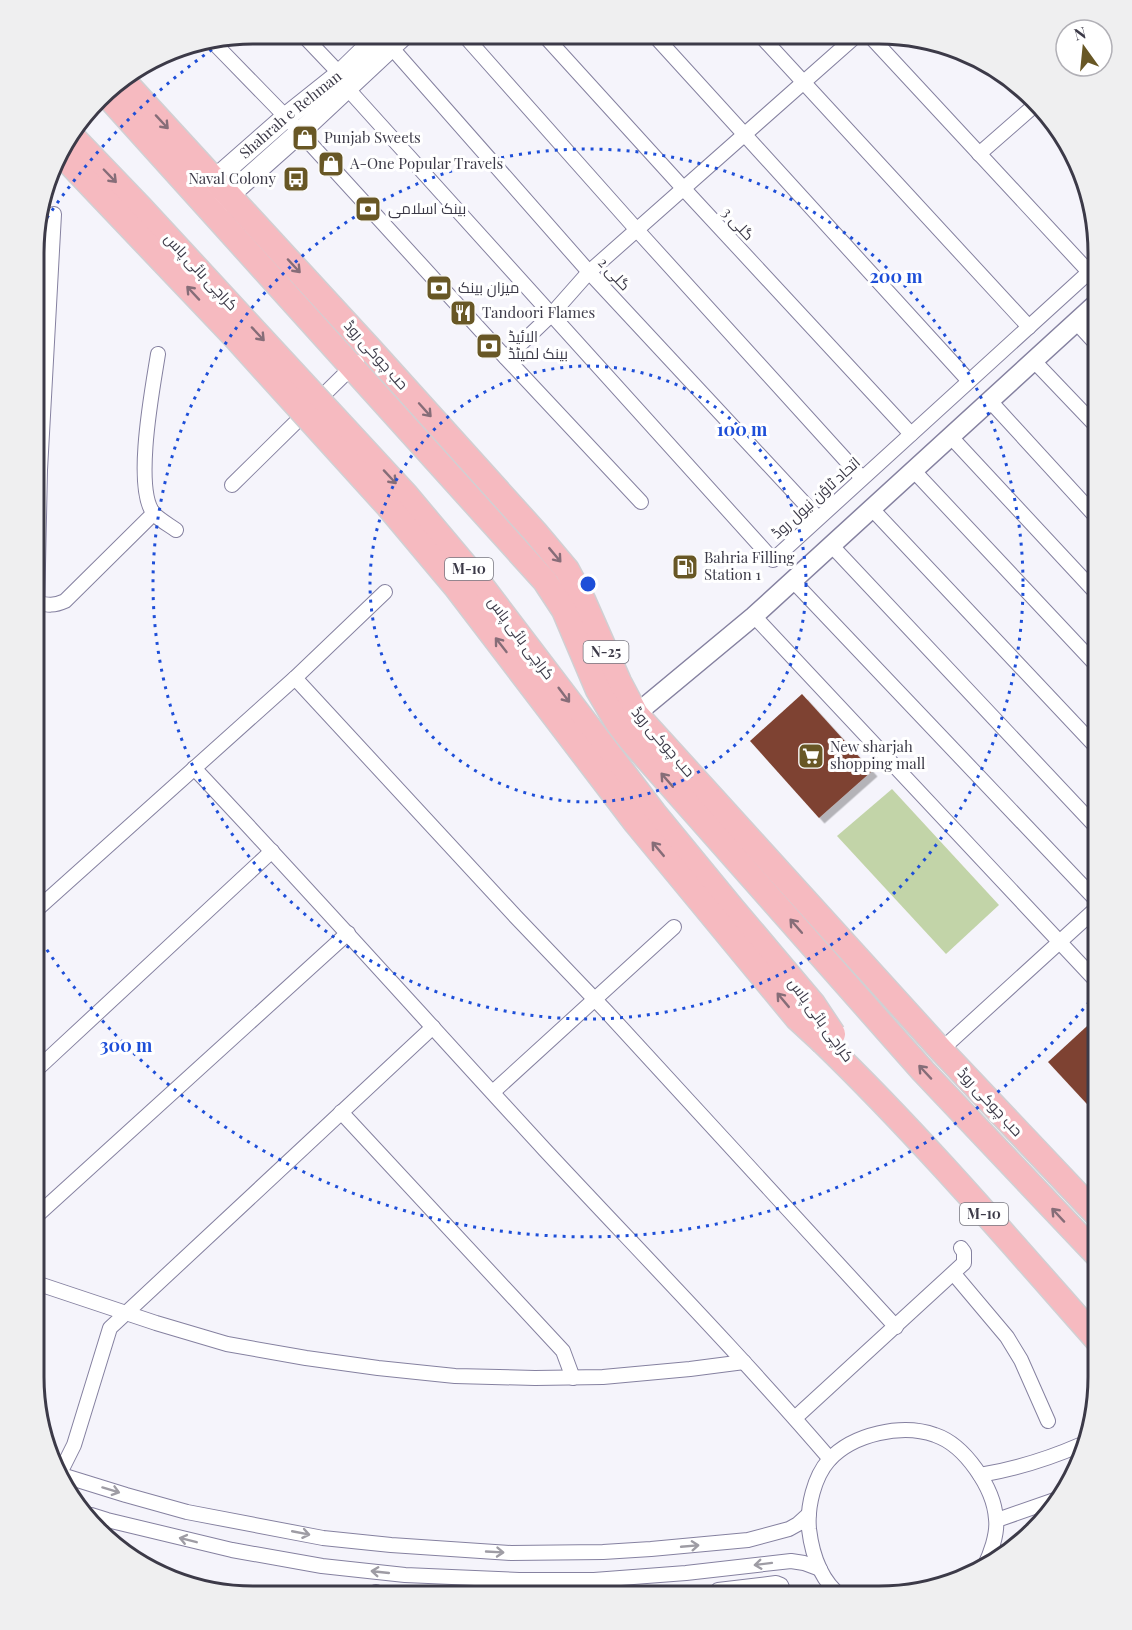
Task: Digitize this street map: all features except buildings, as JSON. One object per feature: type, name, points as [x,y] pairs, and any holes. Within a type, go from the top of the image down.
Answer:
[{"type":"highway","name":"حب چوکی روڈ","points":[[127,86],[213,195],[370,349],[567,570],[583,600],[619,682],[628,721],[1088,1205]]},
{"type":"highway","points":[[111,99],[213,195],[352,367],[545,581],[564,610],[598,690],[628,721],[923,1071],[1088,1245]]},
{"type":"highway","name":"کراچی بائی پاس","points":[[76,141],[414,504],[474,576],[654,813],[813,1004],[828,1038],[869,1087],[1088,1331]]},
{"type":"highway","name":"کراچی بائی پاس","points":[[66,159],[234,336],[388,506],[456,587],[636,823],[797,1018],[828,1038]]},
{"type":"main road","name":"Shahrah e Rehman","points":[[213,195],[300,132],[344,81],[383,44]]},
{"type":"main road","name":"Shahrah e Rehman","points":[[213,195],[286,117],[344,81]]},
{"type":"street","points":[[311,44],[551,315]]},
{"type":"street","name":"گلی 2","points":[[390,44],[589,272],[818,518]]},
{"type":"street","points":[[472,44],[862,478]]},
{"type":"street","name":"گلی 3","points":[[552,44],[683,189],[911,434]]},
{"type":"street","points":[[662,44],[969,381]]},
{"type":"street","points":[[768,44],[1029,327]]},
{"type":"street","points":[[506,358],[551,315],[589,272],[847,44]]},
{"type":"street","points":[[877,44],[979,154],[1088,262]]},
{"type":"street","points":[[218,47],[300,132],[641,502]]},
{"type":"street","points":[[979,154],[1031,109]]},
{"type":"street","points":[[44,301],[54,214]]},
{"type":"street","name":"اتحاد ٹاؤن نیول روڈ","points":[[551,315],[772,560],[1088,273]]},
{"type":"street","points":[[628,721],[754,616],[1088,312]]},
{"type":"street","points":[[1076,322],[1088,335]]},
{"type":"street","points":[[232,485],[370,349]]},
{"type":"street","points":[[158,354],[148,414],[144,485],[148,502],[154,513],[176,530]]},
{"type":"street","points":[[1034,361],[1088,417]]},
{"type":"street","points":[[991,402],[1088,508]]},
{"type":"street","points":[[951,437],[1088,584]]},
{"type":"street","points":[[914,471],[1088,656]]},
{"type":"street","points":[[872,509],[1088,738]]},
{"type":"street","points":[[44,604],[51,606],[65,601],[154,513]]},
{"type":"street","points":[[832,546],[1088,818]]},
{"type":"street","points":[[793,581],[1088,893]]},
{"type":"street","points":[[44,903],[295,678],[385,592]]},
{"type":"street","points":[[754,616],[1088,972]]},
{"type":"street","points":[[295,678],[595,999],[896,1327]]},
{"type":"street","points":[[194,768],[744,1362],[830,1459]]},
{"type":"street","points":[[44,1062],[272,851]]},
{"type":"street","points":[[941,1050],[1088,915]]},
{"type":"street","points":[[493,1092],[674,927]]},
{"type":"street","points":[[44,1209],[348,933]]},
{"type":"street","points":[[63,1465],[74,1445],[110,1328],[433,1027]]},
{"type":"street","points":[[341,1112],[563,1351],[573,1378]]},
{"type":"street","points":[[795,1418],[954,1274],[964,1263],[964,1252],[961,1248]]},
{"type":"street","points":[[954,1274],[1007,1337],[1021,1360],[1048,1421]]},
{"type":"street","points":[[44,1286],[227,1344],[357,1365],[454,1376],[603,1377],[744,1362]]},
{"type":"street","points":[[832,1586],[820,1569],[812,1545],[809,1514],[816,1485],[830,1459],[867,1437],[891,1431],[919,1431],[935,1435],[947,1441],[967,1457],[986,1486],[997,1520],[994,1542],[989,1555]]},
{"type":"street","points":[[980,1475],[1026,1465],[1076,1446]]},
{"type":"street","points":[[70,1479],[187,1512],[323,1538],[488,1551],[651,1550],[748,1540],[789,1529],[809,1514]]},
{"type":"street","points":[[997,1520],[1046,1503]]},
{"type":"street","points":[[97,1517],[232,1550],[322,1566],[405,1575],[519,1580],[594,1580],[686,1573],[791,1560],[820,1569]]},
{"type":"street","points":[[751,1586],[776,1583],[781,1586]]},
{"type":"green space","points":[[892,789],[999,905],[946,954],[837,836]]},
{"type":"place","name":"Punjab Sweets","points":[[305,138]]},
{"type":"place","name":"A-One Popular Travels","points":[[331,164]]},
{"type":"place","name":"Naval Colony","points":[[296,179]]},
{"type":"place","name":"بینک اسلامی","points":[[368,209]]},
{"type":"place","name":"میزان بینک","points":[[439,288]]},
{"type":"place","name":"Tandoori Flames","points":[[463,313]]},
{"type":"place","name":"الائیڈ بینک لمیٹڈ","points":[[489,346]]},
{"type":"place","name":"Bahria Filling Station 1","points":[[685,567]]},
{"type":"place","name":"New sharjah shopping mall","points":[[811,756]]}]
